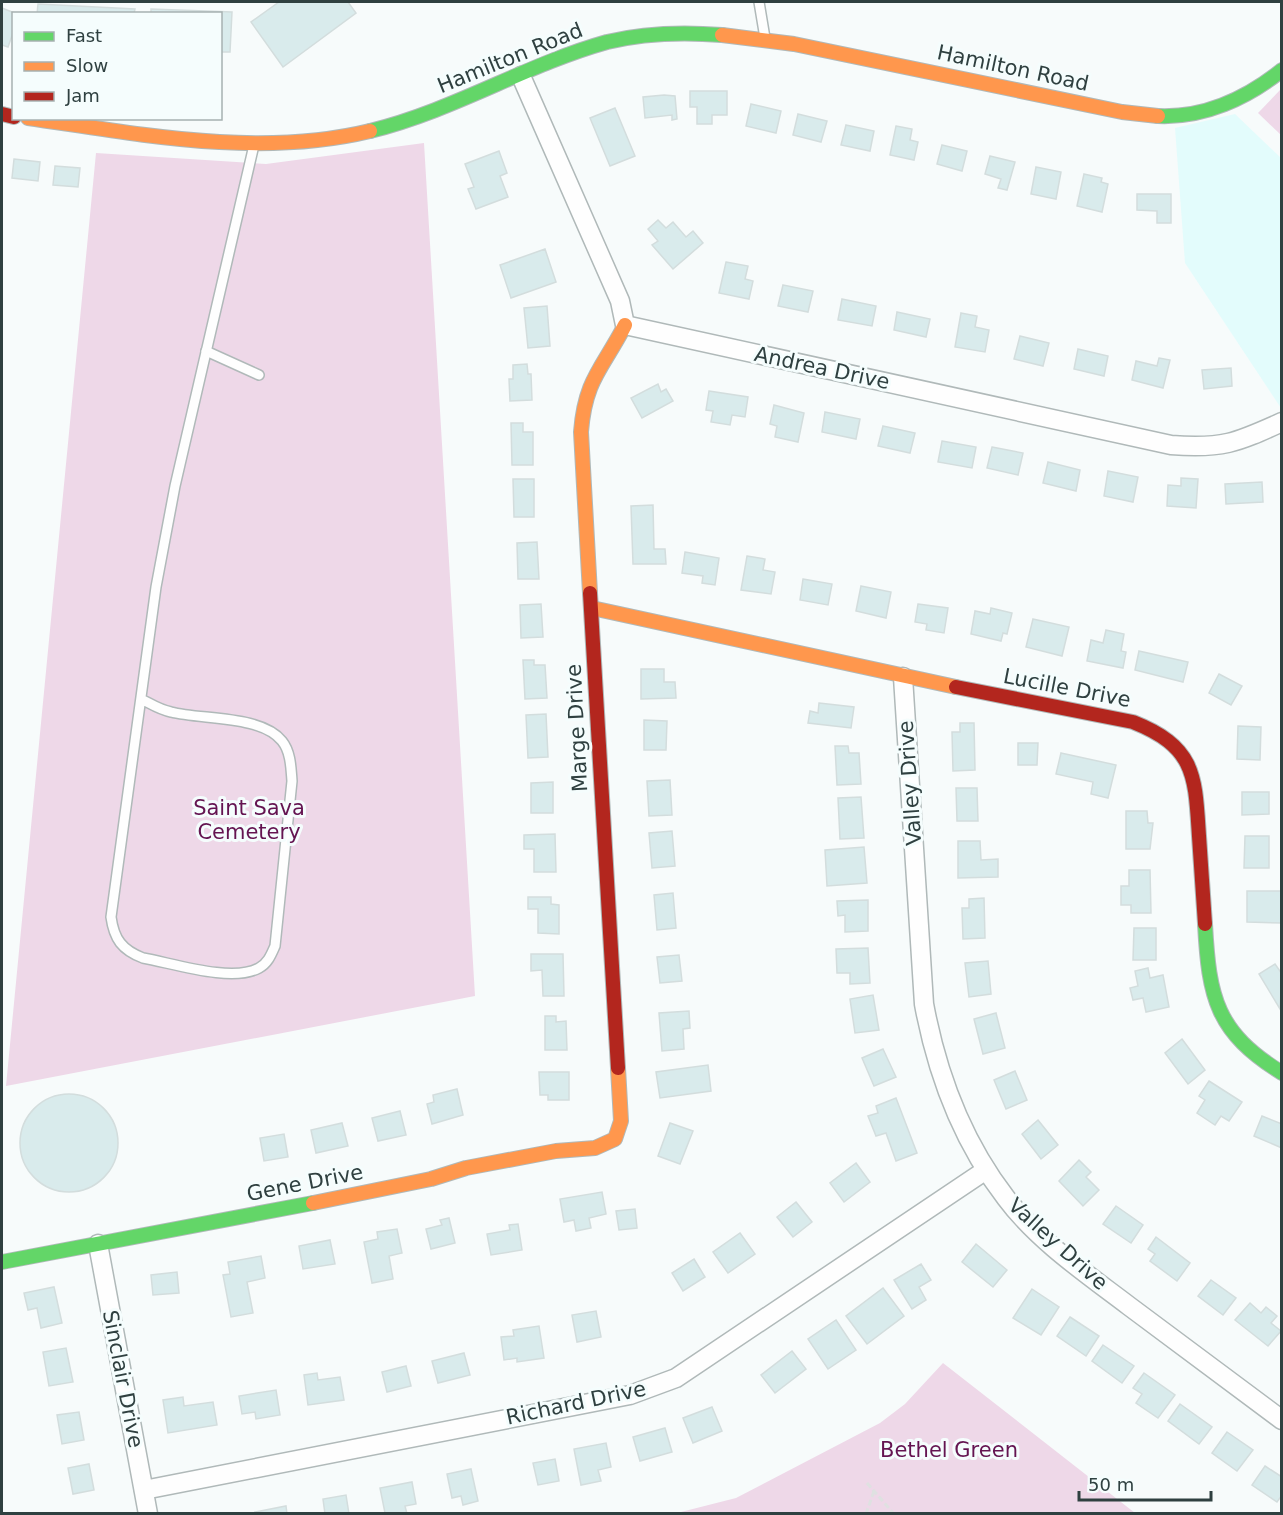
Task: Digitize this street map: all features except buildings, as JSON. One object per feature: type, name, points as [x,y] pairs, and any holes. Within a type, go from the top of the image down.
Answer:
[{"type":"street","name":"Hamilton Road","points":[[42,120],[200,142],[254,145],[354,135],[410,121],[574,52],[639,36],[700,33],[765,38],[1122,112],[1162,115],[1199,112],[1221,105],[1246,94],[1281,70]]},
{"type":"street","points":[[521,76],[620,301],[625,325]]},
{"type":"street","name":"Andrea Drive","points":[[625,325],[1171,445],[1208,447],[1238,442],[1281,422]]},
{"type":"street","name":"Marge Drive","points":[[615,1139],[621,1121],[581,432],[582,410],[589,386],[616,344],[625,325]]},
{"type":"street","name":"Lucille Drive","points":[[592,608],[903,677],[1132,722],[1151,729],[1170,741],[1185,757],[1195,781],[1207,947],[1212,984],[1220,1014],[1236,1039],[1262,1061],[1281,1073]]},
{"type":"street","name":"Valley Drive","points":[[903,677],[924,1004],[932,1046],[946,1089],[986,1170],[1008,1201],[1082,1271],[1281,1420]]},
{"type":"street","name":"Gene Drive","points":[[2,1262],[369,1192],[466,1168],[556,1150],[595,1148],[615,1139]]},
{"type":"street","name":"Richard Drive","points":[[144,1490],[630,1395],[676,1378],[986,1170]]},
{"type":"street","name":"Sinclair Drive","points":[[98,1244],[148,1514]]},
{"type":"lane","points":[[759,2],[765,38]]},
{"type":"lane","points":[[141,699],[171,712],[246,723],[268,730],[283,741],[290,760],[292,782],[275,946],[268,960],[258,969],[228,974],[143,958],[130,953],[119,944],[113,931],[111,916],[156,587],[175,486],[254,145]]},
{"type":"lane","points":[[207,351],[259,375]]},
{"type":"path","points":[[867,1483],[894,1514]]},
{"type":"path","points":[[866,1514],[874,1491]]},
{"type":"shaded area","points":[[1235,114],[1281,158],[1281,408],[1185,263],[1175,128]]},
{"type":"green space","points":[[1281,89],[1281,135],[1258,113]]},
{"type":"green space","name":"Saint Sava Cemetery","points":[[424,143],[475,996],[6,1086],[96,153],[266,164]]},
{"type":"green space","name":"Bethel Green","points":[[943,1363],[1135,1513],[677,1513],[736,1498],[880,1423],[905,1404]]},
{"type":"traffic: fast","points":[[370,131],[461,100],[547,63],[607,42],[664,34],[722,35]]},
{"type":"traffic: fast","points":[[1158,116],[1192,114],[1208,110],[1240,97],[1282,70]]},
{"type":"traffic: fast","points":[[1205,924],[1209,973],[1220,1011],[1243,1043],[1282,1073]]},
{"type":"traffic: fast","points":[[2,1262],[313,1203]]},
{"type":"traffic: slow","points":[[722,35],[794,44],[1122,112],[1158,116]]},
{"type":"traffic: slow","points":[[41,120],[199,141],[242,143],[285,143],[328,139],[370,131]]},
{"type":"traffic: slow","points":[[590,593],[581,432],[583,414],[586,399],[596,375],[625,325]]},
{"type":"traffic: slow","points":[[592,608],[956,687]]},
{"type":"traffic: slow","points":[[313,1203],[431,1179],[466,1168],[556,1151],[595,1148],[615,1139],[621,1121],[618,1068]]},
{"type":"traffic: jam","points":[[2,114],[12,116]]},
{"type":"traffic: jam","points":[[590,593],[618,1068]]},
{"type":"traffic: jam","points":[[956,687],[1133,722],[1154,732],[1181,753],[1193,780],[1196,796],[1205,924]]}]
